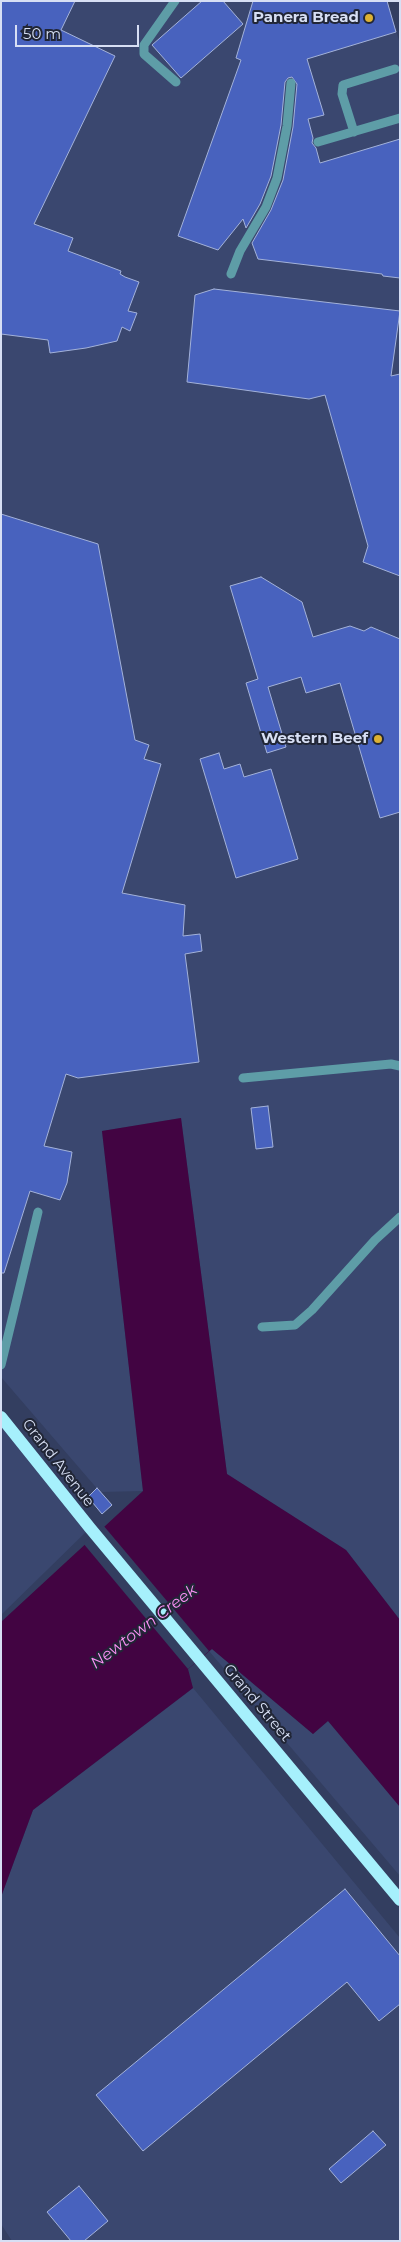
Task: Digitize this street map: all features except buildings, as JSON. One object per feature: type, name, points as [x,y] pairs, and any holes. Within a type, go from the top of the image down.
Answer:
[{"type":"main road","name":"Grand Avenue","points":[[2,1422],[90,1528]]},
{"type":"main road","name":"Grand Street","points":[[90,1528],[400,1900]]},
{"type":"lane","points":[[176,1],[144,45],[144,54],[176,82]]},
{"type":"lane","points":[[354,132],[342,94],[343,84],[395,69]]},
{"type":"lane","points":[[231,274],[240,251],[266,207],[278,172],[287,126],[291,83]]},
{"type":"lane","points":[[318,142],[400,118]]},
{"type":"lane","points":[[243,1078],[391,1064],[400,1066]]},
{"type":"lane","points":[[1,1365],[38,1212]]},
{"type":"lane","points":[[262,1327],[296,1325],[312,1310],[375,1240],[400,1217]]},
{"type":"shaded area","points":[[1,1],[387,1],[400,44],[400,1620],[346,1550],[227,1474],[181,1118],[102,1131],[143,1491],[100,1492],[1,1377]]},
{"type":"shaded area","points":[[1,1418],[90,1528],[1,1615]]},
{"type":"shaded area","points":[[212,1649],[313,1734],[328,1721],[400,1807],[400,1876],[209,1651]]},
{"type":"shaded area","points":[[193,1688],[400,1938],[400,2241],[12,2241],[1,2224],[1,1897],[33,1810]]},
{"type":"water","name":"Newtown Creek","points":[[181,1118],[227,1474],[346,1550],[400,1620],[400,1807],[328,1721],[313,1734],[212,1649],[188,1669],[193,1688],[33,1810],[1,1897],[1,1622],[143,1491],[102,1131]]},
{"type":"pier","points":[[103,1525],[209,1651],[188,1669],[83,1543]]},
{"type":"place","name":"Panera Bread","points":[[369,18]]},
{"type":"place","name":"Western Beef","points":[[378,739]]}]
